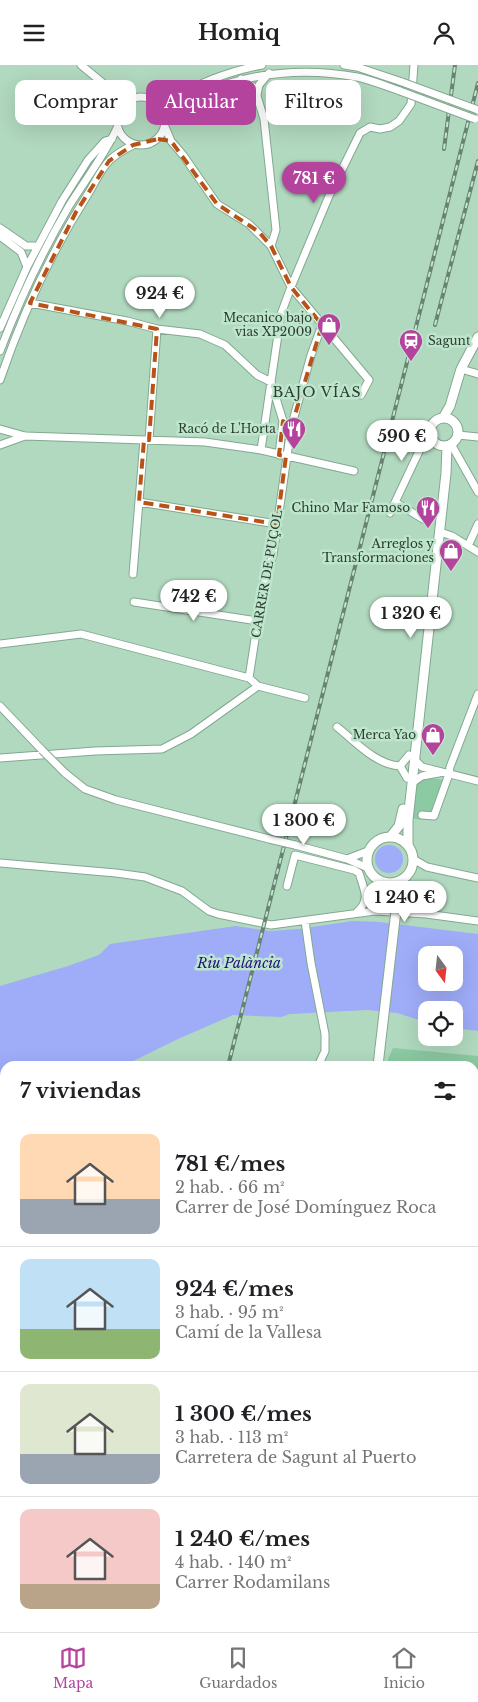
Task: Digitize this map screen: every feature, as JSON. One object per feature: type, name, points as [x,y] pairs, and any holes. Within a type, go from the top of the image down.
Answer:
[{"type":"main road","points":[[443,418],[450,406],[461,369],[478,337]]},
{"type":"main road","points":[[379,1061],[397,902],[403,879],[410,870],[413,859],[408,845],[410,780],[436,526],[447,445],[458,435],[450,406]]},
{"type":"main road","points":[[447,445],[435,443],[431,436],[431,427],[437,420],[443,418],[453,421]]},
{"type":"main road","points":[[412,758],[440,532],[447,445]]},
{"type":"main road","points":[[391,837],[400,826],[410,780]]},
{"type":"main road","points":[[397,902],[394,894],[385,883],[375,878],[368,868],[366,859],[372,844],[377,840],[398,837],[408,845]]},
{"type":"main road","points":[[385,883],[397,882],[403,879]]},
{"type":"street","points":[[80,65],[99,80]]},
{"type":"street","points":[[210,80],[236,70],[262,65]]},
{"type":"street","points":[[344,65],[357,67],[402,82],[478,110]]},
{"type":"street","points":[[261,450],[281,314],[291,287],[329,196],[360,133],[370,127],[380,129],[390,127],[399,121],[411,104],[414,65]]},
{"type":"street","points":[[241,79],[294,70],[323,71],[356,77],[478,120]]},
{"type":"street","points":[[257,95],[259,85],[269,73]]},
{"type":"street","points":[[241,79],[252,86],[257,95],[264,119],[276,230],[271,246]]},
{"type":"street","points":[[117,125],[123,138],[133,145],[142,146],[158,139],[165,127]]},
{"type":"street","points":[[165,127],[171,141],[217,204],[250,224],[271,246],[291,287],[369,380],[361,395]]},
{"type":"street","points":[[0,351],[45,249],[117,128]]},
{"type":"street","points":[[0,328],[38,246],[88,160],[104,141],[112,139]]},
{"type":"street","points":[[158,139],[171,141]]},
{"type":"street","points":[[0,380],[30,303],[76,213],[109,161],[120,151],[133,145]]},
{"type":"street","points":[[0,228],[26,246],[38,246]]},
{"type":"street","points":[[0,236],[21,252],[27,267]]},
{"type":"street","points":[[30,303],[127,321],[157,329],[200,334],[213,339],[225,345],[257,375],[270,382],[283,421],[291,428]]},
{"type":"street","name":"CARRER DE PUÇOL","points":[[282,455],[311,355],[322,325]]},
{"type":"street","points":[[134,575],[139,502],[157,329]]},
{"type":"street","points":[[461,369],[478,374]]},
{"type":"street","name":"CARRER DE PUÇOL","points":[[249,678],[263,587],[273,555],[277,524],[283,421]]},
{"type":"street","points":[[0,429],[25,436],[205,442],[261,450],[354,471]]},
{"type":"street","points":[[458,435],[478,437]]},
{"type":"street","points":[[0,445],[25,436]]},
{"type":"street","points":[[390,513],[422,445],[431,436]]},
{"type":"street","points":[[447,445],[478,492]]},
{"type":"street","points":[[139,502],[277,524]]},
{"type":"street","points":[[395,502],[423,519]]},
{"type":"street","points":[[468,546],[478,524]]},
{"type":"street","points":[[440,532],[452,536],[478,552]]},
{"type":"street","points":[[134,602],[258,621]]},
{"type":"street","points":[[0,644],[81,634],[249,678],[258,686],[305,698]]},
{"type":"street","points":[[0,758],[95,751],[162,749],[191,734],[258,686]]},
{"type":"street","points":[[422,815],[434,816],[450,767],[478,694]]},
{"type":"street","points":[[0,707],[65,773],[86,789],[116,800],[348,859],[368,868]]},
{"type":"street","points":[[337,727],[389,766],[400,766],[412,758],[422,767],[478,781]]},
{"type":"street","points":[[400,766],[410,780],[434,773],[449,774]]},
{"type":"street","points":[[348,859],[368,851]]},
{"type":"street","points":[[286,886],[295,855],[354,870],[359,873],[366,900],[365,905],[356,913]]},
{"type":"street","points":[[413,859],[427,867],[478,878]]},
{"type":"street","points":[[0,863],[145,877],[182,891],[209,911],[228,917],[271,925],[356,913],[386,911],[478,921]]},
{"type":"street","points":[[363,888],[386,911]]},
{"type":"street","points":[[305,921],[325,1034],[325,1051],[320,1061]]},
{"type":"highlighted area","points":[[158,139],[171,141],[217,204],[259,232],[271,246],[291,287],[322,325],[291,428],[283,421],[279,455],[286,456],[277,524],[139,502],[144,440],[149,440],[157,329],[30,303],[76,212],[109,161],[133,145]]},
{"type":"green space","points":[[420,779],[444,780],[433,813],[422,815],[421,820],[412,818],[415,786]]},
{"type":"green space","points":[[393,1048],[478,1056],[478,1061],[388,1061]]},
{"type":"water","points":[[389,845],[399,849],[403,859],[399,869],[389,873],[379,869],[375,859],[379,849]]},
{"type":"water","name":"Riu Palància","points":[[353,921],[379,922],[478,934],[478,1031],[463,1029],[463,1001],[418,1001],[418,1020],[397,1013],[367,1010],[290,1014],[281,1017],[233,1015],[133,1061],[0,1061],[0,986],[99,955],[110,944],[236,926],[270,931]]},
{"type":"railway","points":[[444,149],[455,65]]},
{"type":"railway","points":[[229,1061],[478,83]]},
{"type":"railway","points":[[435,325],[478,161]]},
{"type":"place","name":"Mecanico bajo vias XP2009","points":[[329,346]]},
{"type":"place","name":"Sagunt","points":[[411,362]]},
{"type":"place","name":"Racó de L'Horta","points":[[294,450]]},
{"type":"place","name":"Chino Mar Famoso","points":[[428,529]]},
{"type":"place","name":"Arreglos y Transformaciones","points":[[451,572]]},
{"type":"place","name":"Merca Yao","points":[[433,756]]},
{"type":"district","name":"BAJO VÍAS","points":[[317,392]]}]
